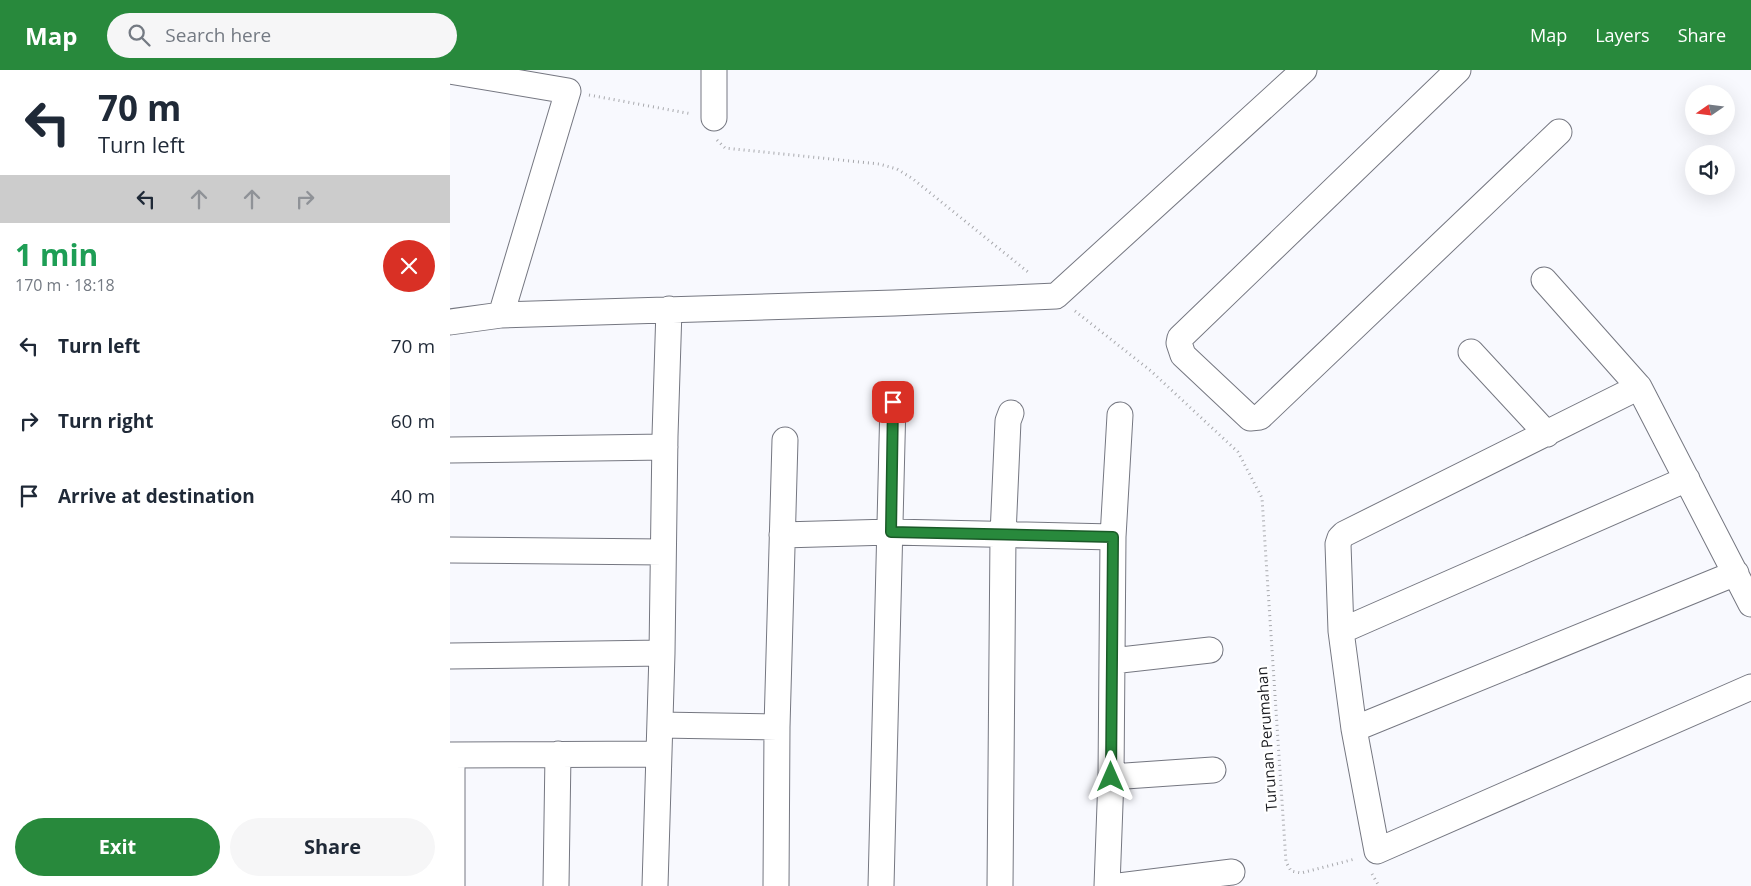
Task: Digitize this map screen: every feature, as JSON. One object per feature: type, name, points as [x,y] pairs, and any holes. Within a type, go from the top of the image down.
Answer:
[{"type":"street","points":[[714,70],[714,118]]},
{"type":"street","points":[[450,322],[501,315],[1056,296],[1304,70]]},
{"type":"street","points":[[1458,70],[1180,338],[1179,343],[1183,355],[1250,418],[1260,417],[1559,132]]},
{"type":"street","points":[[450,71],[568,91],[501,315]]},
{"type":"street","points":[[1544,280],[1639,387],[1751,604]]},
{"type":"street","points":[[655,886],[669,309]]},
{"type":"street","points":[[1471,352],[1547,434]]},
{"type":"street","points":[[1639,387],[1344,534],[1340,538],[1338,544],[1341,631],[1354,729],[1377,851],[1751,687]]},
{"type":"street","points":[[881,886],[893,402]]},
{"type":"street","points":[[1000,886],[1003,535],[1008,421],[1011,413]]},
{"type":"street","points":[[1107,886],[1111,777],[1113,537],[1120,415]]},
{"type":"street","points":[[776,886],[785,440]]},
{"type":"street","points":[[450,450],[665,446]]},
{"type":"street","points":[[1341,631],[1687,479]]},
{"type":"street","points":[[782,535],[891,532],[1113,537]]},
{"type":"street","points":[[450,550],[663,552]]},
{"type":"street","points":[[1354,729],[1736,573]]},
{"type":"street","points":[[1112,661],[1210,650]]},
{"type":"street","points":[[450,656],[662,653]]},
{"type":"street","points":[[660,725],[778,727]]},
{"type":"street","points":[[556,886],[558,754]]},
{"type":"street","points":[[452,886],[451,755],[659,754]]},
{"type":"street","points":[[1111,777],[1213,770]]},
{"type":"street","points":[[1119,886],[1232,872]]},
{"type":"path","points":[[568,91],[714,118],[713,129],[717,140],[725,148],[879,164],[897,169],[913,179],[1056,296]]},
{"type":"path","name":"Turunan Perumahan","points":[[1056,296],[1151,371],[1238,452],[1262,498],[1286,862],[1290,871],[1301,873],[1362,857]]},
{"type":"path","points":[[1370,872],[1379,886]]},
{"type":"route","points":[[893,402],[891,532],[1113,537],[1111,777]]}]
